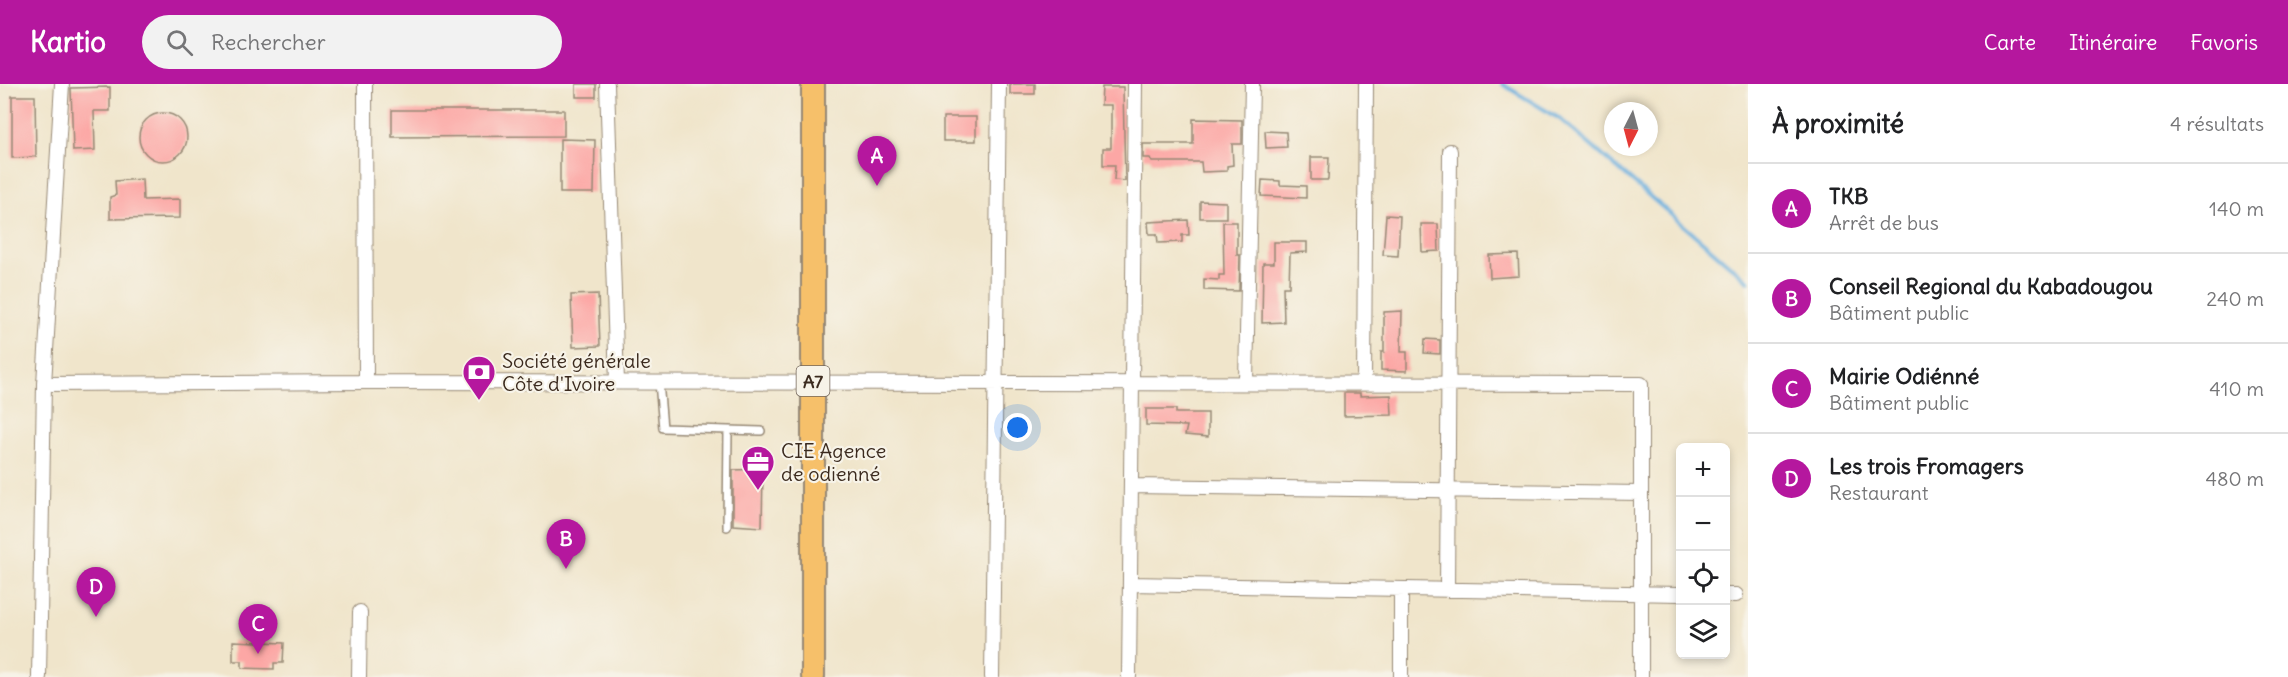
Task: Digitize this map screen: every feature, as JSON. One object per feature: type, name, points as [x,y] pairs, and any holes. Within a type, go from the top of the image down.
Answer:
[{"type":"main road","name":"A7","points":[[813,84],[813,677]]},
{"type":"street","points":[[39,677],[44,384],[62,84]]},
{"type":"street","points":[[365,84],[366,382]]},
{"type":"street","points":[[607,84],[617,382]]},
{"type":"street","points":[[992,677],[999,84]]},
{"type":"street","points":[[1129,677],[1135,84]]},
{"type":"street","points":[[1246,383],[1252,84]]},
{"type":"street","points":[[1364,383],[1366,84]]},
{"type":"street","points":[[1447,590],[1450,151]]},
{"type":"street","points":[[44,384],[366,382],[1641,384],[1641,677]]},
{"type":"street","points":[[1131,486],[1641,493]]},
{"type":"street","points":[[1130,585],[1676,594]]},
{"type":"street","points":[[1401,589],[1401,677]]},
{"type":"street","points":[[359,677],[360,612]]},
{"type":"lane","points":[[659,382],[663,428],[761,431]]},
{"type":"lane","points":[[727,527],[728,430]]},
{"type":"building","points":[[576,84],[596,84],[596,97],[576,97]]},
{"type":"building","points":[[1010,84],[1035,84],[1035,94],[1010,94]]},
{"type":"building","points":[[110,87],[110,111],[94,111],[95,150],[73,151],[71,88]]},
{"type":"building","points":[[1102,87],[1123,87],[1125,181],[1114,180],[1115,165],[1103,165],[1103,148],[1111,148],[1111,105],[1101,105]]},
{"type":"building","points":[[12,96],[35,96],[36,157],[12,158]]},
{"type":"building","points":[[392,110],[564,110],[564,136],[392,137]]},
{"type":"building","points":[[163,113],[180,120],[187,137],[180,154],[163,161],[146,154],[139,137],[146,120]]},
{"type":"building","points":[[943,117],[976,117],[976,141],[943,141]]},
{"type":"building","points":[[1193,119],[1242,120],[1242,144],[1232,144],[1233,165],[1227,166],[1227,171],[1202,172],[1201,162],[1152,162],[1150,158],[1143,158],[1143,144],[1193,144]]},
{"type":"building","points":[[1265,131],[1286,132],[1287,147],[1266,148]]},
{"type":"building","points":[[560,139],[595,140],[594,193],[560,193]]},
{"type":"building","points":[[1311,157],[1329,157],[1328,180],[1311,180]]},
{"type":"building","points":[[142,179],[143,200],[180,199],[180,218],[110,219],[110,197],[116,195],[115,181]]},
{"type":"building","points":[[1262,180],[1280,181],[1280,185],[1306,186],[1306,198],[1261,196]]},
{"type":"building","points":[[1200,201],[1226,202],[1226,218],[1200,218]]},
{"type":"building","points":[[1386,215],[1400,216],[1398,256],[1383,255]]},
{"type":"building","points":[[1188,220],[1189,235],[1182,235],[1182,242],[1158,243],[1157,234],[1149,234],[1148,222]]},
{"type":"building","points":[[1223,222],[1237,222],[1237,255],[1240,255],[1239,291],[1204,290],[1204,279],[1219,280],[1219,275],[1224,275]]},
{"type":"building","points":[[1421,224],[1438,224],[1439,251],[1422,252]]},
{"type":"building","points":[[1274,242],[1307,242],[1307,252],[1290,253],[1289,287],[1283,287],[1284,322],[1262,323],[1263,263],[1274,263]]},
{"type":"building","points":[[1518,254],[1519,276],[1490,278],[1489,255]]},
{"type":"building","points":[[598,294],[600,346],[573,347],[571,295]]},
{"type":"building","points":[[1402,311],[1401,352],[1407,352],[1407,371],[1381,370],[1381,352],[1384,352],[1384,312]]},
{"type":"building","points":[[1425,339],[1440,340],[1440,354],[1424,353]]},
{"type":"building","points":[[1344,393],[1360,393],[1360,396],[1391,395],[1392,415],[1344,416]]},
{"type":"building","points":[[1146,409],[1176,409],[1176,413],[1208,413],[1208,437],[1185,435],[1187,426],[1146,425]]},
{"type":"building","points":[[763,469],[762,527],[733,525],[733,470]]},
{"type":"building","points":[[233,641],[284,643],[283,663],[274,663],[274,669],[242,668],[242,661],[233,661]]},
{"type":"waterway","points":[[1502,84],[1560,119],[1748,281]]},
{"type":"place","name":"TKB","points":[[877,186]]},
{"type":"place","name":"Société générale Côte d'Ivoire","points":[[479,401]]},
{"type":"place","name":"CIE Agence de odienné","points":[[758,491]]},
{"type":"place","name":"Conseil Regional du Kabadougou","points":[[566,569]]},
{"type":"place","name":"Les trois Fromagers","points":[[96,617]]},
{"type":"place","name":"Mairie Odiénné","points":[[258,654]]}]
